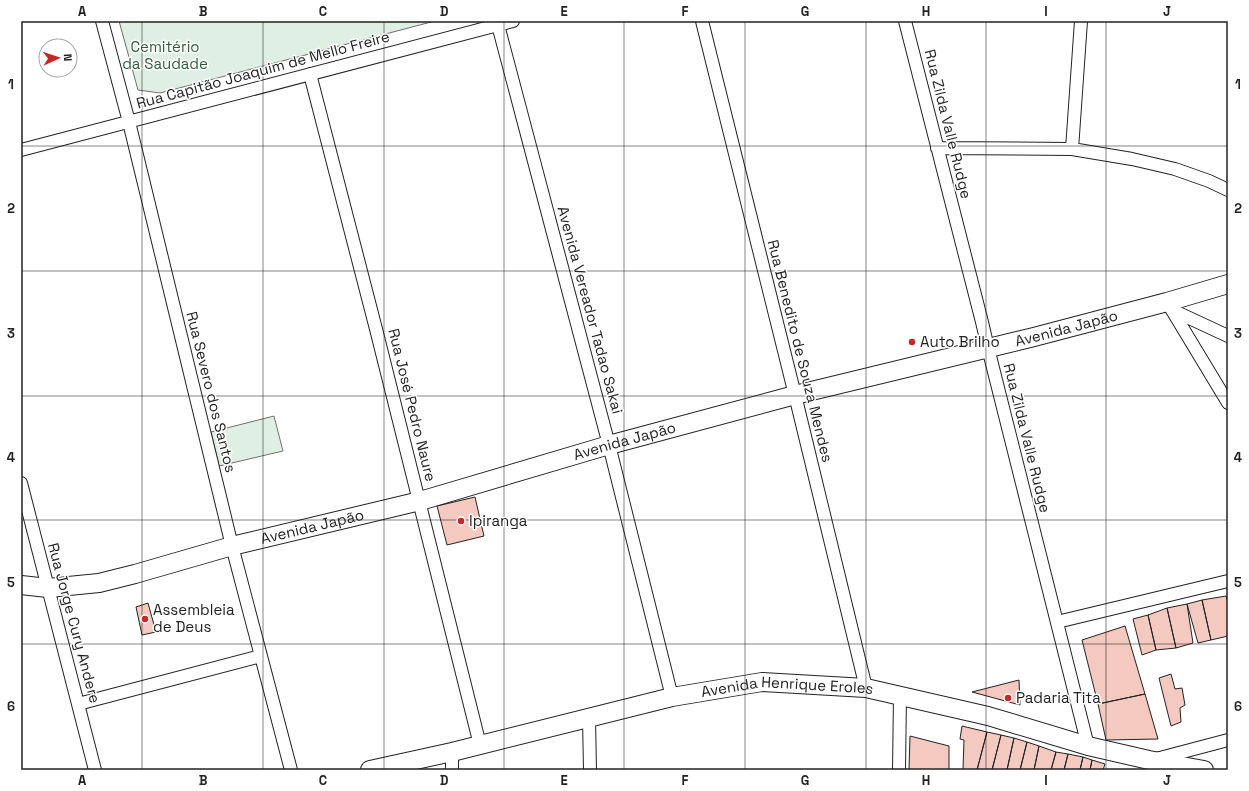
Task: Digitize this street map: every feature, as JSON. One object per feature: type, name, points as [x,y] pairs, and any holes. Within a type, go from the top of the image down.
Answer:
[{"type":"main road","name":"Avenida Japão","points":[[21,585],[48,588],[99,583],[232,546],[420,501],[609,445],[795,395],[1169,306],[1228,284]]},
{"type":"main road","name":"Avenida Henrique Eroles","points":[[370,770],[452,752],[672,697],[762,682],[866,688],[988,716],[1088,746],[1149,760],[1204,770]]},
{"type":"street","name":"Rua Severo dos Santos","points":[[102,21],[129,122],[232,546],[291,770]]},
{"type":"street","name":"Rua Capitão Joaquim de Mello Freire","points":[[21,150],[513,21]]},
{"type":"street","name":"Rua Benedito de Souza Mendes","points":[[702,21],[866,688]]},
{"type":"street","name":"Rua Zilda Valle Rudge","points":[[905,21],[1088,746]]},
{"type":"street","points":[[1072,149],[1081,21]]},
{"type":"street","name":"Avenida Vereador Tadao Sakai","points":[[498,25],[609,445],[672,697]]},
{"type":"street","name":"Rua José Pedro Naure","points":[[310,74],[420,501],[480,745]]},
{"type":"street","points":[[937,148],[1072,149],[1132,159],[1175,169],[1209,181],[1228,190]]},
{"type":"street","points":[[1169,306],[1228,336]]},
{"type":"street","points":[[1169,306],[1228,403]]},
{"type":"street","name":"Rua Jorge Cury Andere","points":[[21,483],[95,770]]},
{"type":"street","points":[[1057,622],[1228,581]]},
{"type":"street","points":[[78,704],[261,656]]},
{"type":"street","points":[[899,770],[900,696]]},
{"type":"street","points":[[589,718],[590,770]]},
{"type":"street","points":[[1149,760],[1228,740]]},
{"type":"street","points":[[452,752],[452,770]]},
{"type":"green space","name":"Cemitério da Saudade","points":[[119,21],[435,21],[160,93],[138,90]]},
{"type":"green space","points":[[274,416],[283,451],[219,466],[211,432]]},
{"type":"building","name":"Ipiranga","points":[[475,497],[484,536],[447,545],[437,506]]},
{"type":"building","points":[[1226,596],[1228,602],[1228,636],[1211,640],[1202,600]]},
{"type":"building","points":[[1202,600],[1211,640],[1198,643],[1187,604]]},
{"type":"building","name":"Assembleia de Deus","points":[[148,603],[156,632],[142,635],[136,607]]},
{"type":"building","points":[[1187,604],[1193,643],[1176,648],[1167,608]]},
{"type":"building","points":[[1167,608],[1176,648],[1156,650],[1148,615]]},
{"type":"building","points":[[1148,615],[1156,650],[1142,655],[1133,619]]},
{"type":"building","points":[[1125,626],[1145,694],[1098,704],[1082,640]]},
{"type":"building","points":[[1171,674],[1175,689],[1182,688],[1185,705],[1180,708],[1181,722],[1171,726],[1159,678]]},
{"type":"building","name":"Padaria Tita","points":[[1019,680],[1020,705],[972,692]]},
{"type":"building","points":[[1145,694],[1158,739],[1106,740],[1098,704]]},
{"type":"building","points":[[962,726],[987,732],[977,770],[963,770],[964,740],[960,739]]},
{"type":"building","points":[[987,732],[1001,735],[992,770],[977,770]]},
{"type":"building","points":[[1001,735],[1014,738],[1007,770],[992,770]]},
{"type":"building","points":[[910,736],[949,746],[949,770],[909,770]]},
{"type":"building","points":[[1014,738],[1027,742],[1020,770],[1007,770]]},
{"type":"building","points":[[1027,742],[1039,746],[1034,770],[1020,770]]},
{"type":"building","points":[[1039,746],[1056,752],[1051,770],[1034,770]]},
{"type":"building","points":[[1056,752],[1068,754],[1064,770],[1051,770]]},
{"type":"building","points":[[1068,754],[1083,757],[1080,770],[1064,770]]},
{"type":"building","points":[[1083,757],[1092,760],[1090,770],[1080,770]]},
{"type":"building","points":[[1092,760],[1105,764],[1103,770],[1090,770]]},
{"type":"place","name":"Auto Brilho","points":[[912,342]]},
{"type":"place","name":"Ipiranga","points":[[461,521]]},
{"type":"place","name":"Assembleia de Deus","points":[[145,619]]},
{"type":"place","name":"Padaria Tita","points":[[1008,698]]}]
